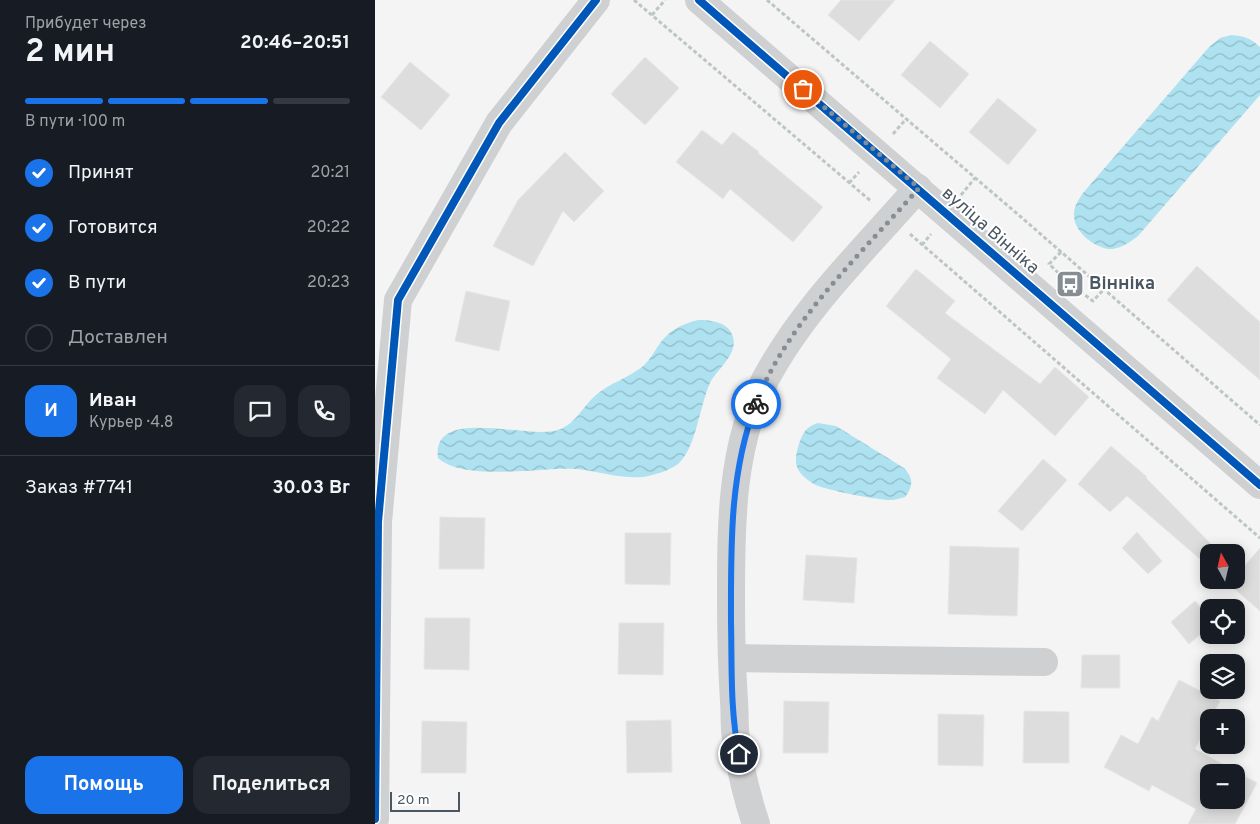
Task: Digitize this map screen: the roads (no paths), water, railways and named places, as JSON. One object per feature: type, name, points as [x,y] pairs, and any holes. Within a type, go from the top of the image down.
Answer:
[{"type":"street","points":[[375,819],[378,522],[398,300],[499,123],[595,0]]},
{"type":"street","name":"вуліца Вінніка","points":[[699,0],[919,188],[1260,485]]},
{"type":"street","points":[[756,824],[749,802],[736,738],[731,658],[731,533],[736,480],[747,427],[765,381],[793,335],[826,293],[919,188]]},
{"type":"street","points":[[731,658],[1044,662]]},
{"type":"water","points":[[1231,35],[1247,38],[1260,47],[1260,95],[1138,236],[1125,245],[1114,249],[1097,246],[1086,238],[1075,220],[1075,208],[1083,193],[1209,47],[1220,38]]},
{"type":"water","points":[[698,320],[714,321],[728,328],[733,337],[733,350],[710,383],[689,448],[678,464],[670,469],[643,477],[617,476],[576,469],[484,472],[466,470],[450,465],[438,458],[440,442],[450,433],[465,428],[544,432],[558,430],[570,424],[596,395],[642,367],[671,332]]},
{"type":"water","points":[[818,423],[836,426],[904,468],[911,478],[910,489],[905,497],[890,500],[828,489],[814,484],[800,473],[796,461],[800,440],[811,426]]},
{"type":"place","name":"Вінніка","points":[[1070,284]]}]
